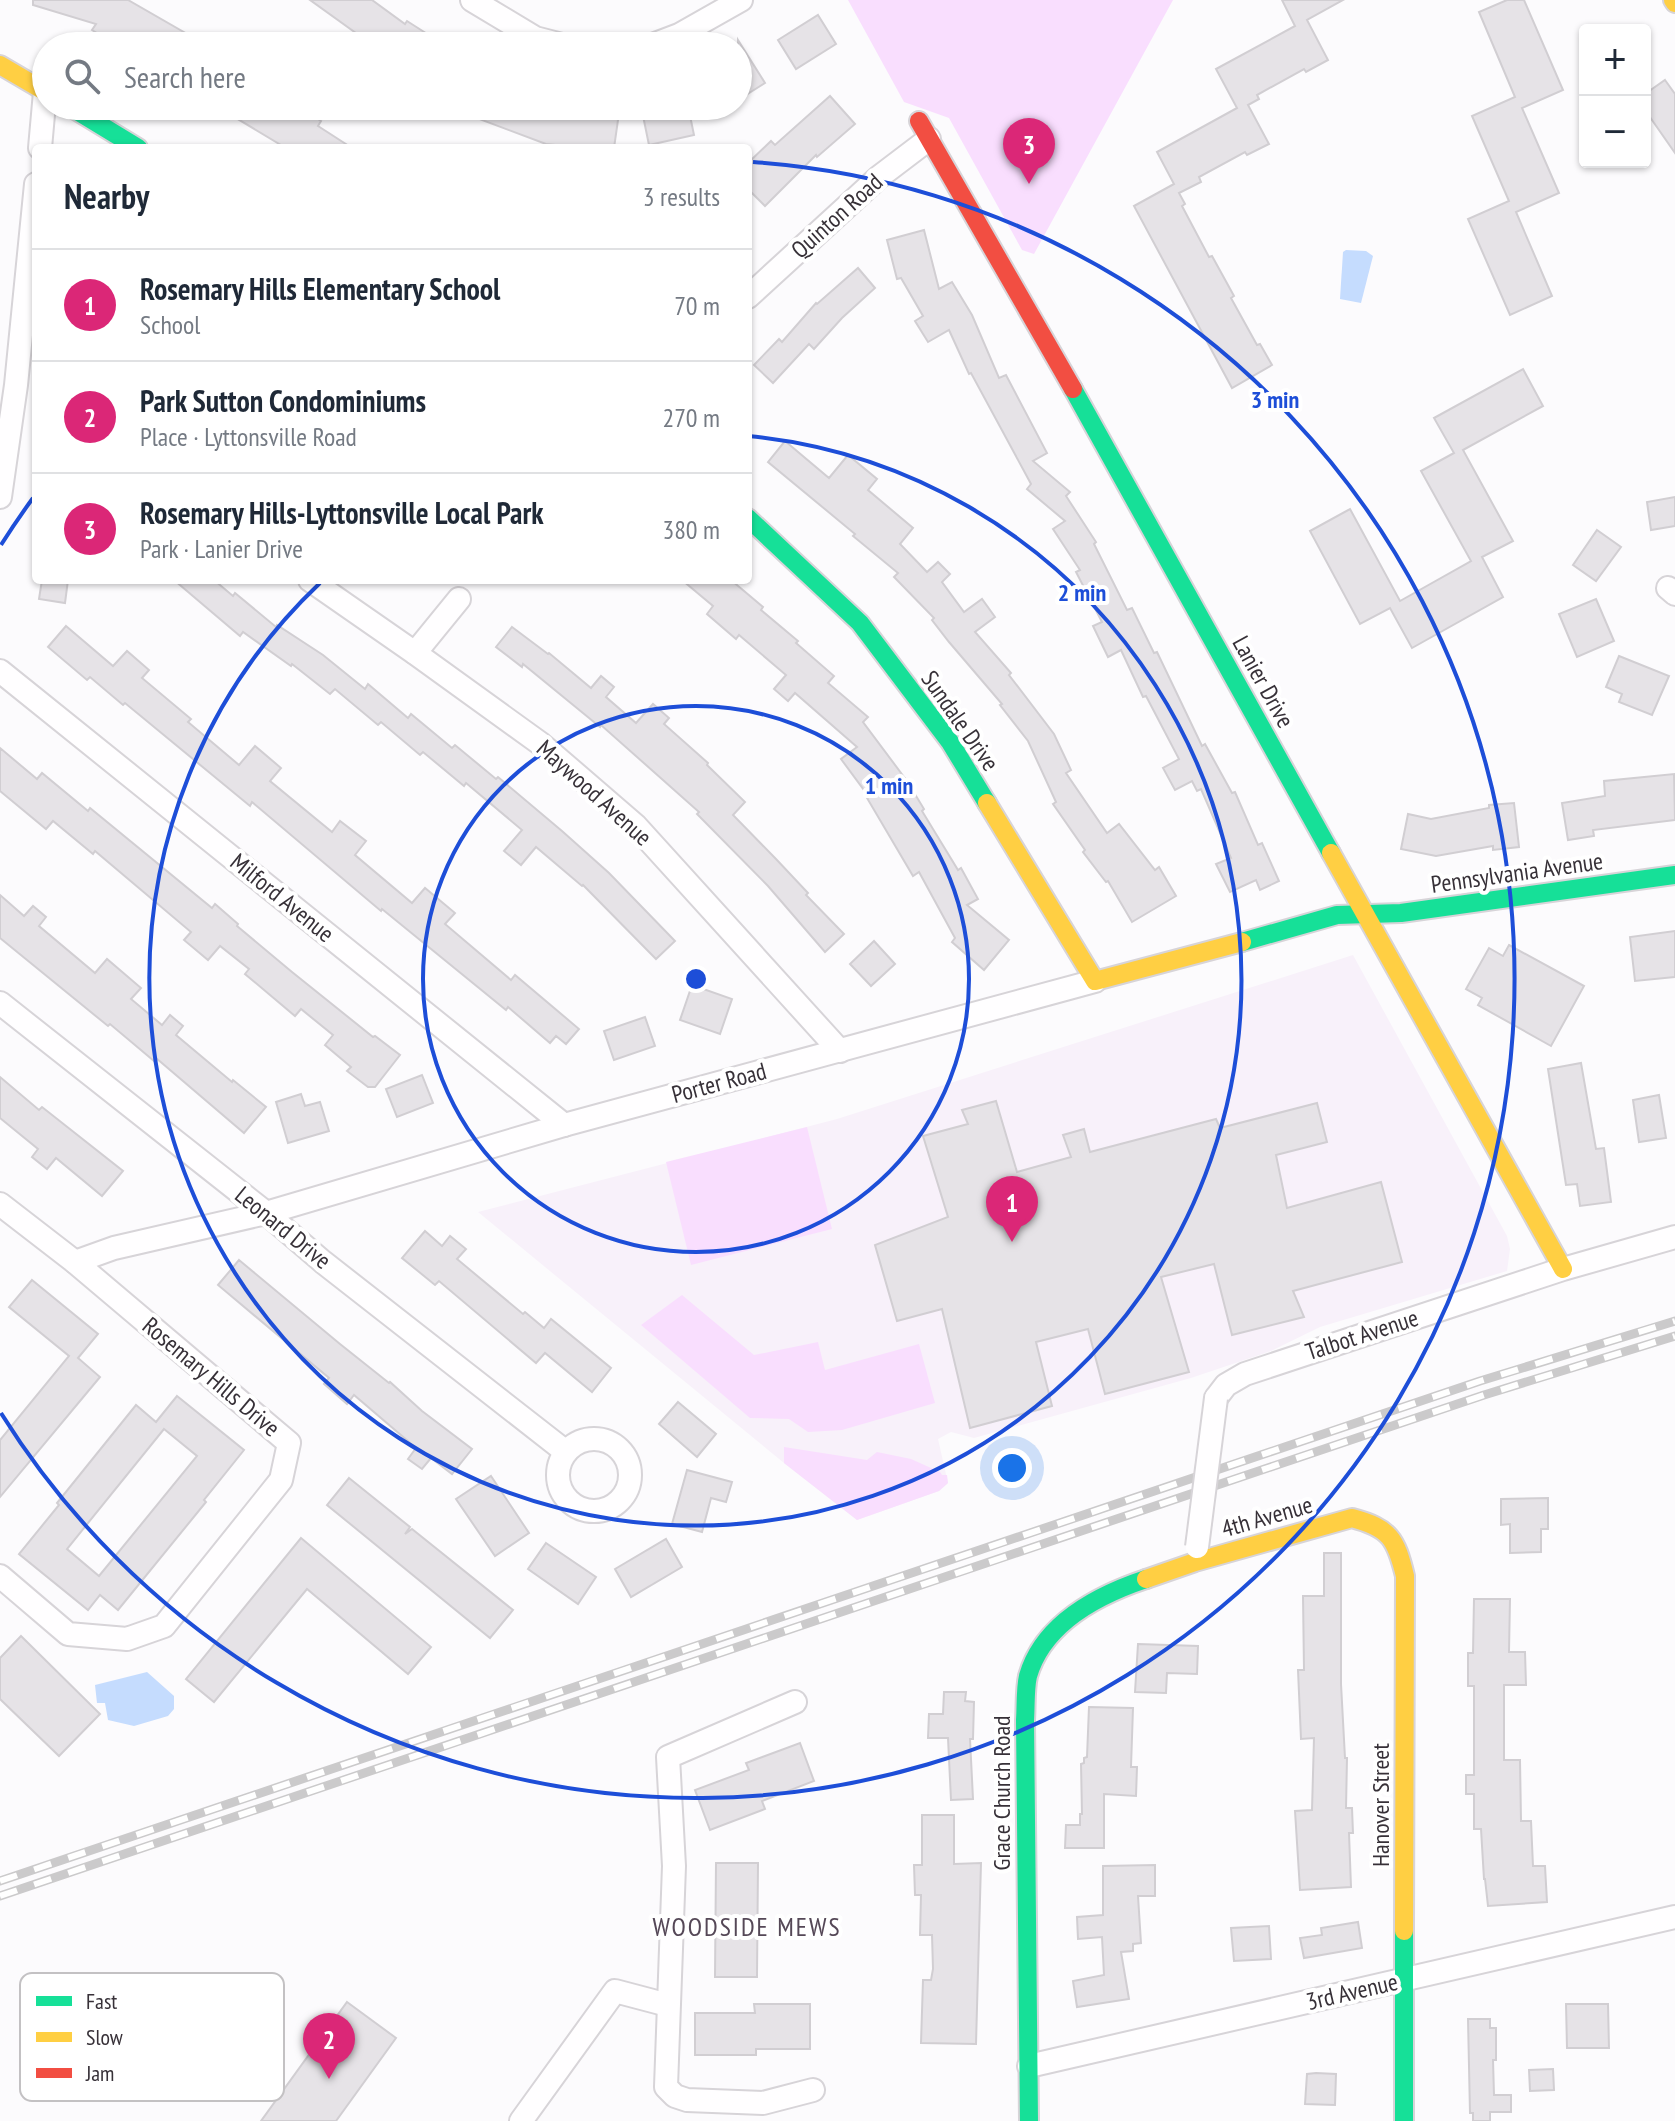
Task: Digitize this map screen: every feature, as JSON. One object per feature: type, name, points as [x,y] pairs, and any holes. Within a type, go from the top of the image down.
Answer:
[{"type":"street","points":[[472,0],[525,32]]},
{"type":"street","points":[[684,32],[741,0]]},
{"type":"street","points":[[0,65],[32,84]]},
{"type":"street","points":[[40,144],[43,120]]},
{"type":"street","points":[[92,120],[131,144]]},
{"type":"street","name":"Quinton Road","points":[[752,293],[879,177],[924,130]]},
{"type":"street","name":"Lanier Drive","points":[[924,130],[1055,356],[1563,1269]]},
{"type":"street","points":[[0,497],[16,385],[32,224]]},
{"type":"street","points":[[16,385],[32,395]]},
{"type":"street","name":"Sundale Drive","points":[[752,522],[860,623],[950,742],[1095,981]]},
{"type":"street","name":"Maywood Avenue","points":[[316,584],[541,744],[635,825],[840,1051]]},
{"type":"street","points":[[415,653],[459,599]]},
{"type":"street","name":"Milford Avenue","points":[[0,671],[564,1125]]},
{"type":"street","name":"Pennsylvania Avenue","points":[[1365,914],[1416,912],[1675,875]]},
{"type":"street","name":"Porter Road","points":[[75,1262],[114,1248],[266,1213],[564,1125],[1337,915],[1365,914]]},
{"type":"street","name":"Leonard Drive","points":[[0,1003],[566,1452]]},
{"type":"street","name":"Rosemary Hills Drive","points":[[0,1204],[75,1262],[289,1443],[281,1480],[164,1626],[127,1639],[68,1634],[0,1576]]},
{"type":"street","name":"Talbot Avenue","points":[[1196,1555],[1216,1398],[1226,1385],[1245,1374],[1563,1269],[1675,1237]]},
{"type":"street","name":"4th Avenue","points":[[1196,1555],[1352,1518]]},
{"type":"street","name":"Hanover Street","points":[[1352,1518],[1377,1524],[1390,1535],[1398,1546],[1405,1576],[1404,2121]]},
{"type":"street","name":"Grace Church Road","points":[[1029,2121],[1025,1720],[1028,1677],[1042,1644],[1066,1621],[1091,1603],[1196,1555]]},
{"type":"street","points":[[795,1702],[668,1757],[674,1866],[666,2087],[675,2096],[687,2100],[763,2103],[813,2090]]},
{"type":"street","name":"3rd Avenue","points":[[1029,2066],[1675,1917]]},
{"type":"street","points":[[521,2121],[615,1991],[668,2005]]},
{"type":"shaded area","points":[[848,0],[1173,0],[1034,254],[1022,250],[949,118],[904,102]]},
{"type":"shaded area","points":[[1353,955],[1507,1236],[1510,1249],[1507,1271],[1320,1327],[1271,1351],[1191,1378],[974,1438],[951,1432],[938,1439],[948,1483],[939,1491],[857,1520],[478,1212],[837,1119]]},
{"type":"shaded area","points":[[807,1127],[832,1229],[691,1265],[666,1162]]},
{"type":"shaded area","points":[[682,1295],[754,1355],[818,1342],[825,1370],[919,1344],[935,1403],[842,1430],[808,1432],[789,1419],[750,1418],[641,1325]]},
{"type":"shaded area","points":[[784,1447],[867,1460],[877,1452],[911,1459],[947,1475],[948,1483],[939,1491],[857,1520],[784,1463]]},
{"type":"water","points":[[1366,251],[1373,256],[1361,303],[1340,299],[1343,252]]},
{"type":"water","points":[[147,1672],[174,1696],[174,1709],[168,1716],[134,1726],[108,1720],[105,1703],[97,1703],[95,1685]]},
{"type":"building","points":[[33,0],[128,0],[184,32],[95,32],[92,30],[96,24],[33,5]]},
{"type":"building","points":[[310,0],[372,0],[405,24],[407,21],[424,32],[355,32]]},
{"type":"building","points":[[1282,0],[1343,0],[1307,20],[1328,60],[1306,72],[1304,69],[1257,95],[1259,99],[1248,105],[1269,144],[1247,155],[1245,152],[1199,177],[1201,182],[1179,193],[1185,204],[1182,206],[1209,257],[1212,256],[1234,296],[1231,298],[1272,365],[1232,388],[1134,206],[1174,184],[1157,152],[1237,108],[1216,69],[1295,26]]},
{"type":"building","points":[[1507,0],[1524,0],[1563,90],[1522,108],[1559,193],[1516,212],[1552,296],[1510,315],[1468,219],[1509,201],[1472,116],[1515,97],[1479,12]]},
{"type":"building","points":[[818,15],[836,44],[796,69],[778,40]]},
{"type":"building","points":[[752,62],[765,83],[752,91]]},
{"type":"building","points":[[1665,80],[1675,94],[1675,153],[1651,119],[1651,90]]},
{"type":"building","points":[[830,96],[855,124],[816,155],[765,206],[752,193],[752,159],[771,141],[775,145]]},
{"type":"building","points":[[239,120],[319,120],[318,126],[346,144],[279,144]]},
{"type":"building","points":[[482,120],[618,120],[615,144],[546,144]]},
{"type":"building","points":[[644,120],[691,120],[694,135],[649,144]]},
{"type":"building","points":[[924,230],[939,289],[952,282],[972,315],[999,378],[1006,375],[1047,453],[1033,461],[1070,492],[1066,496],[1096,542],[1094,544],[1127,610],[1132,608],[1154,653],[1157,652],[1202,746],[1205,744],[1232,793],[1235,792],[1258,845],[1262,843],[1279,881],[1260,890],[1256,880],[1230,892],[1216,864],[1231,858],[1201,789],[1197,791],[1192,781],[1175,790],[1163,768],[1179,759],[1146,696],[1143,697],[1121,650],[1108,657],[1093,626],[1102,622],[1076,572],[1080,570],[1053,529],[1065,521],[1027,489],[1031,484],[969,374],[949,330],[928,342],[915,321],[923,316],[901,278],[897,279],[887,240]]},
{"type":"building","points":[[858,268],[875,288],[814,349],[809,344],[773,383],[754,365],[779,339],[782,342],[816,303]]},
{"type":"building","points":[[1523,369],[1543,406],[1463,450],[1513,541],[1482,557],[1503,597],[1412,648],[1390,608],[1360,624],[1310,531],[1350,509],[1400,601],[1471,561],[1421,471],[1454,453],[1434,418]]},
{"type":"building","points":[[785,441],[829,478],[848,455],[877,479],[868,490],[913,528],[900,544],[927,572],[938,562],[950,574],[942,582],[964,612],[982,599],[995,617],[975,632],[1011,673],[1009,675],[1054,734],[1071,770],[1066,773],[1107,833],[1119,824],[1155,870],[1159,867],[1176,896],[1132,922],[1108,881],[1083,852],[1085,850],[1053,804],[1056,802],[1028,741],[1002,704],[932,620],[934,618],[894,577],[898,573],[768,462]]},
{"type":"building","points":[[1675,497],[1675,526],[1651,530],[1647,502]]},
{"type":"building","points":[[1597,530],[1621,547],[1596,581],[1573,565]]},
{"type":"building","points":[[41,584],[67,584],[65,603],[39,599]]},
{"type":"building","points":[[179,584],[219,584],[233,596],[235,593],[276,627],[323,655],[365,689],[368,684],[408,718],[411,714],[452,748],[455,745],[562,831],[609,873],[675,941],[656,959],[583,885],[536,847],[521,865],[504,851],[522,830],[466,783],[464,786],[423,752],[420,755],[381,722],[378,725],[335,689],[330,694],[243,632],[240,636]]},
{"type":"building","points":[[687,584],[736,584],[834,676],[828,683],[868,717],[863,722],[907,781],[924,809],[922,811],[978,899],[967,905],[1009,940],[984,970],[952,942],[955,938],[919,872],[913,876],[869,797],[841,759],[857,747],[795,693],[788,701],[774,689],[786,675],[739,635],[736,639],[707,614],[713,606]]},
{"type":"building","points":[[1596,599],[1614,641],[1577,657],[1559,614]]},
{"type":"building","points":[[66,626],[113,666],[127,651],[149,670],[142,678],[239,765],[255,746],[281,768],[270,781],[332,832],[340,821],[366,841],[355,855],[412,903],[425,888],[455,913],[445,924],[511,980],[515,975],[579,1029],[566,1044],[556,1036],[550,1043],[508,1007],[506,1010],[381,911],[252,802],[250,806],[125,703],[123,705],[90,677],[87,680],[48,647]]},
{"type":"building","points":[[512,627],[591,688],[601,676],[614,687],[606,697],[636,723],[653,704],[669,718],[664,724],[708,763],[745,802],[733,815],[844,934],[825,952],[768,886],[697,814],[699,812],[601,725],[523,664],[522,667],[496,647]]},
{"type":"building","points":[[1619,656],[1669,676],[1652,715],[1619,702],[1622,694],[1606,687]]},
{"type":"building","points":[[0,748],[37,779],[42,773],[88,811],[90,808],[212,908],[215,904],[292,972],[400,1055],[375,1087],[368,1087],[347,1071],[351,1067],[325,1045],[333,1035],[301,1009],[295,1016],[245,974],[249,969],[220,946],[208,960],[184,940],[191,932],[95,851],[93,854],[53,821],[46,829],[0,791]]},
{"type":"building","points":[[1674,774],[1675,820],[1593,830],[1594,836],[1568,840],[1562,803],[1605,796],[1604,781]]},
{"type":"building","points":[[1514,803],[1519,847],[1493,850],[1493,846],[1436,856],[1401,849],[1408,814],[1431,819],[1489,808],[1489,805]]},
{"type":"building","points":[[0,895],[24,916],[33,906],[46,917],[39,926],[95,973],[107,959],[141,988],[131,999],[162,1025],[170,1015],[183,1026],[176,1035],[266,1107],[244,1133],[156,1058],[154,1061],[110,1024],[108,1026],[0,938]]},
{"type":"building","points":[[1675,931],[1675,977],[1635,981],[1630,937]]},
{"type":"building","points":[[874,941],[895,964],[871,986],[850,964]]},
{"type":"building","points":[[1509,945],[1584,986],[1551,1046],[1478,1005],[1482,998],[1466,989],[1489,948],[1503,956]]},
{"type":"building","points":[[692,985],[732,999],[720,1034],[680,1020]]},
{"type":"building","points":[[645,1017],[655,1046],[614,1060],[604,1031]]},
{"type":"building","points":[[1581,1063],[1596,1149],[1604,1148],[1611,1202],[1580,1206],[1577,1184],[1566,1185],[1548,1069]]},
{"type":"building","points":[[422,1075],[433,1103],[397,1117],[386,1089]]},
{"type":"building","points":[[0,1077],[39,1110],[42,1107],[123,1171],[102,1196],[56,1158],[47,1169],[32,1157],[38,1149],[0,1118]]},
{"type":"building","points":[[301,1094],[305,1106],[320,1102],[329,1131],[288,1143],[276,1102]]},
{"type":"building","points":[[1659,1095],[1666,1138],[1639,1142],[1633,1100]]},
{"type":"building","points":[[996,1101],[1017,1172],[1071,1157],[1063,1135],[1084,1129],[1090,1152],[1216,1119],[1220,1128],[1317,1103],[1327,1142],[1276,1155],[1287,1208],[1381,1182],[1402,1262],[1293,1291],[1304,1317],[1232,1335],[1214,1264],[1161,1277],[1189,1372],[1105,1394],[1088,1329],[1036,1342],[1052,1406],[970,1428],[942,1309],[897,1321],[875,1245],[948,1217],[923,1136],[968,1124],[962,1110]]},
{"type":"building","points":[[425,1231],[442,1246],[450,1236],[466,1249],[457,1259],[523,1314],[525,1312],[544,1328],[551,1319],[611,1368],[592,1392],[545,1353],[536,1363],[439,1281],[435,1285],[402,1258]]},
{"type":"building","points":[[239,1260],[472,1449],[452,1474],[431,1458],[422,1469],[408,1459],[416,1448],[354,1395],[347,1404],[324,1384],[329,1378],[218,1285]]},
{"type":"building","points":[[32,1280],[98,1334],[78,1358],[100,1377],[0,1497],[0,1440],[69,1356],[9,1307]]},
{"type":"building","points":[[177,1396],[244,1450],[118,1610],[100,1595],[88,1610],[19,1554],[136,1405],[156,1422]],"holes":[[[164,1429],[197,1456],[99,1576],[67,1549]]]},
{"type":"building","points":[[678,1402],[716,1434],[697,1457],[659,1424]]},
{"type":"building","points":[[687,1470],[732,1482],[726,1502],[711,1498],[702,1532],[672,1524]]},
{"type":"building","points":[[491,1476],[529,1533],[495,1556],[456,1499]]},
{"type":"building","points":[[349,1478],[410,1527],[405,1534],[412,1529],[513,1610],[490,1638],[327,1505]]},
{"type":"building","points":[[1548,1498],[1548,1529],[1541,1529],[1541,1552],[1510,1553],[1510,1524],[1501,1525],[1501,1499]]},
{"type":"building","points":[[301,1538],[431,1647],[408,1674],[307,1589],[214,1702],[186,1679]]},
{"type":"building","points":[[666,1539],[682,1567],[631,1597],[615,1569]]},
{"type":"building","points":[[546,1543],[596,1577],[578,1604],[528,1569]]},
{"type":"building","points":[[1324,1553],[1341,1553],[1341,1684],[1347,1758],[1346,1808],[1352,1808],[1353,1833],[1349,1833],[1351,1887],[1300,1890],[1295,1811],[1312,1810],[1314,1738],[1301,1739],[1298,1670],[1304,1670],[1303,1596],[1324,1596]]},
{"type":"building","points":[[1474,1599],[1510,1599],[1509,1652],[1525,1652],[1526,1685],[1504,1685],[1504,1760],[1520,1760],[1521,1821],[1531,1821],[1533,1866],[1545,1866],[1547,1902],[1488,1906],[1481,1829],[1474,1829],[1474,1794],[1466,1794],[1466,1775],[1474,1775],[1474,1686],[1468,1686],[1468,1653],[1473,1653]]},
{"type":"building","points":[[21,1636],[100,1714],[59,1756],[0,1699],[0,1658]]},
{"type":"building","points":[[1138,1644],[1198,1646],[1197,1674],[1167,1673],[1166,1693],[1135,1692]]},
{"type":"building","points":[[944,1692],[966,1692],[965,1701],[974,1702],[973,1739],[970,1739],[973,1799],[951,1800],[948,1738],[928,1738],[929,1714],[943,1714]]},
{"type":"building","points":[[1089,1707],[1133,1708],[1131,1767],[1137,1767],[1136,1796],[1104,1794],[1104,1848],[1065,1848],[1066,1825],[1080,1825],[1082,1814],[1081,1764],[1087,1757]]},
{"type":"building","points":[[800,1743],[814,1781],[762,1801],[765,1809],[710,1830],[695,1790],[749,1770],[746,1763]]},
{"type":"building","points":[[922,1815],[954,1815],[954,1864],[981,1863],[976,2044],[921,2043],[923,1980],[931,1980],[933,1969],[932,1935],[920,1935],[921,1895],[915,1895],[914,1865],[922,1865]]},
{"type":"building","points":[[716,1863],[758,1863],[757,1977],[715,1977]]},
{"type":"building","points":[[1155,1865],[1155,1896],[1138,1896],[1141,1943],[1133,1944],[1133,1951],[1121,1952],[1129,1999],[1077,2007],[1073,1981],[1104,1975],[1102,1937],[1078,1939],[1077,1917],[1103,1915],[1103,1866]]},
{"type":"building","points":[[1358,1922],[1362,1948],[1304,1958],[1300,1938],[1322,1935],[1321,1928]]},
{"type":"building","points":[[1269,1926],[1271,1959],[1234,1961],[1231,1928]]},
{"type":"building","points":[[347,2002],[396,2038],[336,2121],[261,2121],[275,2101],[284,2101],[284,2089]]},
{"type":"building","points":[[754,2004],[810,2004],[810,2049],[756,2049],[756,2055],[695,2055],[695,2013],[755,2013]]},
{"type":"building","points":[[1566,2004],[1608,2004],[1609,2048],[1567,2048]]},
{"type":"building","points":[[1468,2019],[1490,2019],[1490,2028],[1496,2028],[1494,2095],[1511,2095],[1511,2112],[1490,2112],[1490,2121],[1473,2121],[1473,2113],[1470,2113]]},
{"type":"building","points":[[1553,2069],[1554,2090],[1530,2091],[1529,2070]]},
{"type":"building","points":[[1307,2074],[1336,2074],[1335,2105],[1305,2104]]},
{"type":"railway","points":[[0,1881],[1480,1381],[1675,1321]]},
{"type":"railway","points":[[0,1896],[1484,1395],[1675,1336]]},
{"type":"traffic: fast","points":[[92,120],[131,144]]},
{"type":"traffic: fast","points":[[1073,389],[1331,853]]},
{"type":"traffic: fast","points":[[752,522],[860,623],[950,742],[987,803]]},
{"type":"traffic: fast","points":[[1242,942],[1337,915],[1401,913],[1675,875]]},
{"type":"traffic: fast","points":[[1029,2121],[1025,1720],[1028,1676],[1035,1658],[1059,1627],[1092,1603],[1146,1579]]},
{"type":"traffic: fast","points":[[1404,1931],[1404,2121]]},
{"type":"traffic: slow","points":[[0,65],[32,84]]},
{"type":"traffic: slow","points":[[987,803],[1095,981],[1242,942]]},
{"type":"traffic: slow","points":[[1331,853],[1563,1269]]},
{"type":"traffic: slow","points":[[1146,1579],[1352,1518],[1375,1526],[1389,1537],[1405,1576],[1404,1931]]},
{"type":"traffic: jam","points":[[919,121],[1073,389]]},
{"type":"place","name":"Rosemary Hills-Lyttonsville Local Park","points":[[1029,184]]},
{"type":"place","name":"Rosemary Hills Elementary School","points":[[1012,1242]]},
{"type":"place","name":"Park Sutton Condominiums","points":[[329,2079]]},
{"type":"district","name":"WOODSIDE MEWS","points":[[747,1927]]}]
